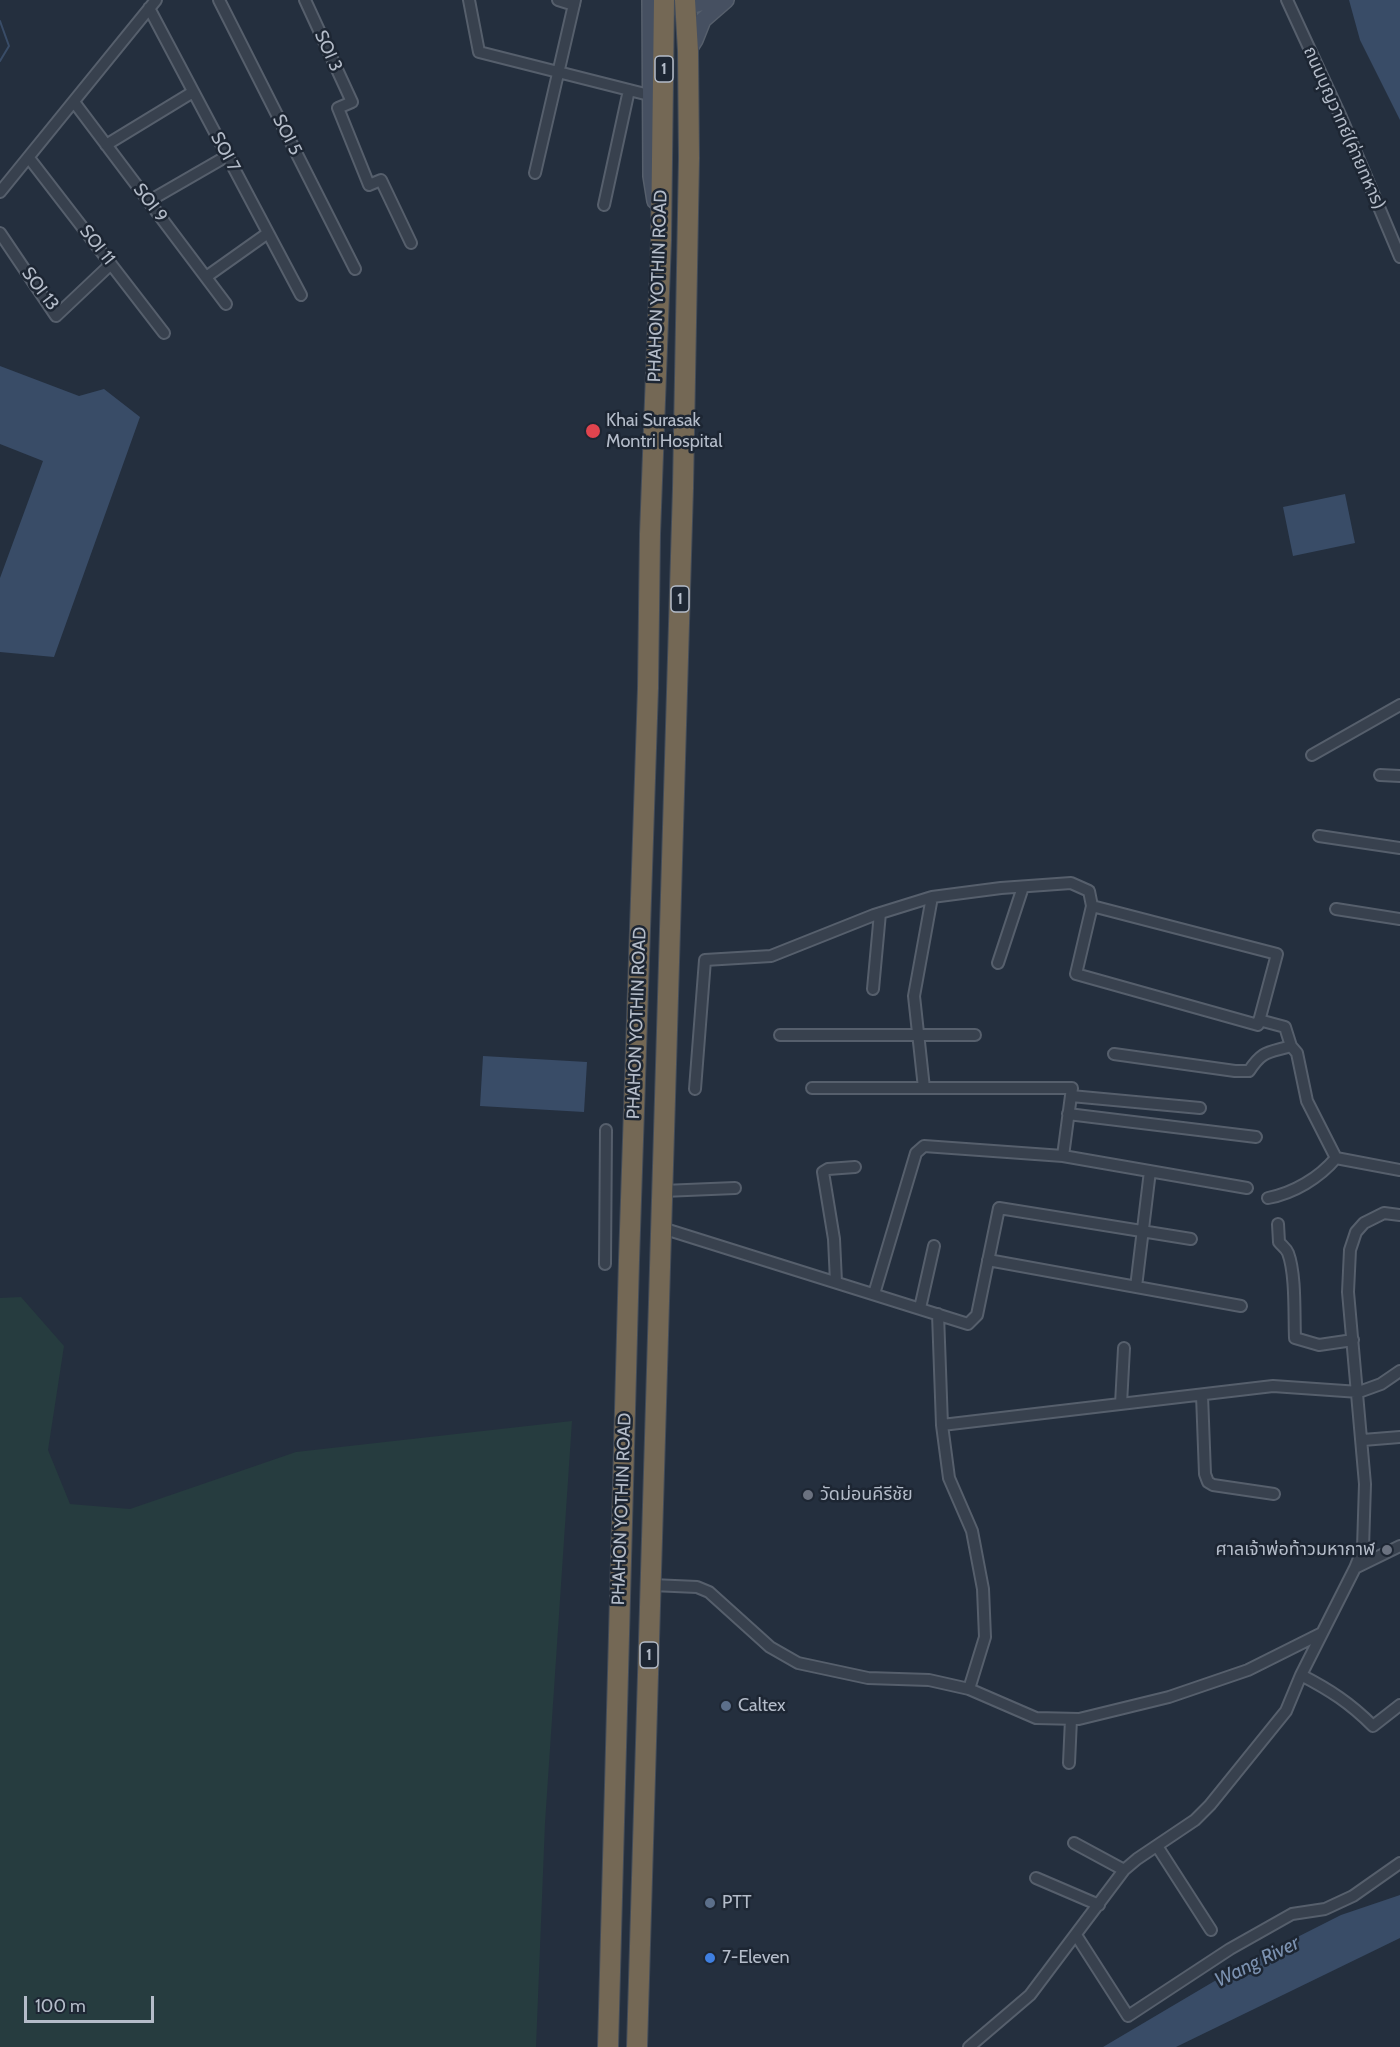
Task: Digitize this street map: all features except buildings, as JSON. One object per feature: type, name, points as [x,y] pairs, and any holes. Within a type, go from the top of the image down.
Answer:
[{"type":"highway","points":[[660,3],[686,4]]},
{"type":"highway","name":"PHAHON YOTHIN ROAD","points":[[608,2047],[629,1260],[661,240],[660,3]]},
{"type":"highway","name":"PHAHON YOTHIN ROAD","points":[[637,2047],[683,488],[689,158],[686,4]]},
{"type":"highway","points":[[629,1260],[661,1263]]},
{"type":"main road","points":[[686,4],[711,0]]},
{"type":"main road","points":[[688,51],[703,20],[726,0]]},
{"type":"main road","name":"1","points":[[660,3],[650,94],[651,176],[661,240]]},
{"type":"street","name":"SOI 5","points":[[219,0],[355,269]]},
{"type":"street","name":"SOI 3","points":[[305,0],[351,102],[338,108],[369,185],[381,180],[411,243]]},
{"type":"street","points":[[469,0],[479,52],[650,94]]},
{"type":"street","points":[[535,173],[574,3],[558,0]]},
{"type":"street","name":"ถนนบุญวาทย์(ค่ายทหาร)","points":[[1287,0],[1341,117],[1400,257]]},
{"type":"street","points":[[0,192],[152,4]]},
{"type":"street","name":"SOI 7","points":[[152,4],[193,92],[301,296]]},
{"type":"street","points":[[604,205],[629,90]]},
{"type":"street","points":[[106,145],[193,92]]},
{"type":"street","name":"SOI 9","points":[[74,102],[226,304]]},
{"type":"street","points":[[149,201],[227,156]]},
{"type":"street","name":"SOI 11","points":[[29,158],[164,333]]},
{"type":"street","name":"SOI 13","points":[[0,233],[56,316],[111,264]]},
{"type":"street","points":[[207,277],[268,233]]},
{"type":"street","points":[[1312,754],[1400,705]]},
{"type":"street","points":[[1380,775],[1400,776]]},
{"type":"street","points":[[1319,836],[1400,848]]},
{"type":"street","points":[[695,1089],[705,960],[771,956],[880,913],[932,897],[1023,886],[1071,883],[1089,891],[1092,906],[1076,974],[1258,1025],[1277,954],[1092,906]]},
{"type":"street","points":[[998,963],[1023,886]]},
{"type":"street","points":[[924,1088],[914,996],[932,897]]},
{"type":"street","points":[[1336,909],[1400,919]]},
{"type":"street","points":[[873,990],[880,913]]},
{"type":"street","points":[[1259,1020],[1285,1028],[1291,1046],[1297,1053],[1307,1101],[1335,1158]]},
{"type":"street","points":[[780,1035],[975,1035]]},
{"type":"street","points":[[1114,1054],[1249,1071],[1258,1056],[1263,1053],[1291,1046]]},
{"type":"street","points":[[812,1088],[1072,1088],[1063,1156]]},
{"type":"street","points":[[1071,1096],[1200,1108]]},
{"type":"street","points":[[1068,1114],[1256,1137]]},
{"type":"street","points":[[605,1264],[606,1130]]},
{"type":"street","points":[[874,1294],[916,1153],[920,1148],[926,1146],[1063,1156],[1247,1188]]},
{"type":"street","points":[[1335,1158],[1400,1170]]},
{"type":"street","points":[[1268,1198],[1287,1194],[1320,1174],[1335,1158]]},
{"type":"street","points":[[836,1282],[834,1239],[823,1172],[828,1169],[855,1167]]},
{"type":"street","points":[[1136,1287],[1150,1171]]},
{"type":"street","points":[[663,1191],[735,1188]]},
{"type":"street","points":[[662,1228],[968,1324],[977,1315],[999,1208],[1191,1239]]},
{"type":"street","points":[[969,2047],[1030,1995],[1124,1870],[1195,1820],[1210,1805],[1286,1711],[1363,1548],[1365,1484],[1363,1440],[1359,1420],[1359,1392],[1348,1293],[1352,1243],[1356,1232],[1373,1217],[1384,1213],[1400,1215]]},
{"type":"street","points":[[1278,1224],[1279,1242],[1287,1250],[1290,1262],[1295,1338],[1319,1345],[1353,1340]]},
{"type":"street","points":[[920,1308],[934,1246]]},
{"type":"street","points":[[988,1260],[1241,1306]]},
{"type":"street","points":[[938,1314],[942,1425],[950,1478],[972,1531],[983,1589],[985,1637],[969,1689]]},
{"type":"street","points":[[1121,1404],[1124,1348]]},
{"type":"street","points":[[942,1425],[1274,1386],[1359,1392],[1381,1384],[1400,1371]]},
{"type":"street","points":[[1202,1395],[1205,1474],[1208,1482],[1213,1485],[1274,1494]]},
{"type":"street","points":[[1363,1440],[1400,1437]]},
{"type":"street","points":[[1355,1568],[1400,1546]]},
{"type":"street","points":[[652,1585],[698,1587],[709,1592],[770,1647],[798,1663],[868,1678],[929,1680],[969,1689],[1036,1719],[1079,1719],[1169,1697],[1236,1674],[1322,1633]]},
{"type":"street","points":[[1301,1676],[1333,1692],[1353,1706],[1373,1726],[1400,1705]]},
{"type":"street","points":[[1069,1763],[1071,1719]]},
{"type":"street","points":[[1074,1843],[1124,1870]]},
{"type":"street","points":[[1157,1846],[1211,1930]]},
{"type":"street","points":[[1076,1935],[1128,2016],[1230,1949],[1292,1914],[1325,1909],[1344,1900],[1400,1863]]},
{"type":"street","points":[[1036,1878],[1099,1905]]},
{"type":"green space","points":[[21,1297],[64,1346],[48,1450],[70,1504],[130,1509],[296,1452],[572,1421],[545,1823],[536,2047],[0,2047],[0,1298]]},
{"type":"water","points":[[1349,0],[1400,0],[1400,120],[1360,40]]},
{"type":"water","points":[[0,366],[79,396],[104,389],[140,417],[54,657],[0,652],[0,578],[43,461],[0,444]]},
{"type":"water","points":[[1345,494],[1355,543],[1293,556],[1283,507]]},
{"type":"water","points":[[483,1056],[587,1062],[584,1112],[480,1106]]},
{"type":"water","name":"Wang River","points":[[1400,1895],[1400,1938],[1176,2047],[1103,2047],[1240,1966],[1341,1915]]},
{"type":"waterway","points":[[0,21],[9,46],[0,61]]},
{"type":"place","name":"Khai Surasak Montri Hospital","points":[[593,431]]},
{"type":"place","name":"วัดม่อนคีรีชัย","points":[[808,1495]]},
{"type":"place","name":"ศาลเจ้าพ่อท้าวมหากาฬ","points":[[1387,1550]]},
{"type":"place","name":"Caltex","points":[[726,1706]]},
{"type":"place","name":"PTT","points":[[710,1903]]},
{"type":"place","name":"7-Eleven","points":[[710,1958]]}]
